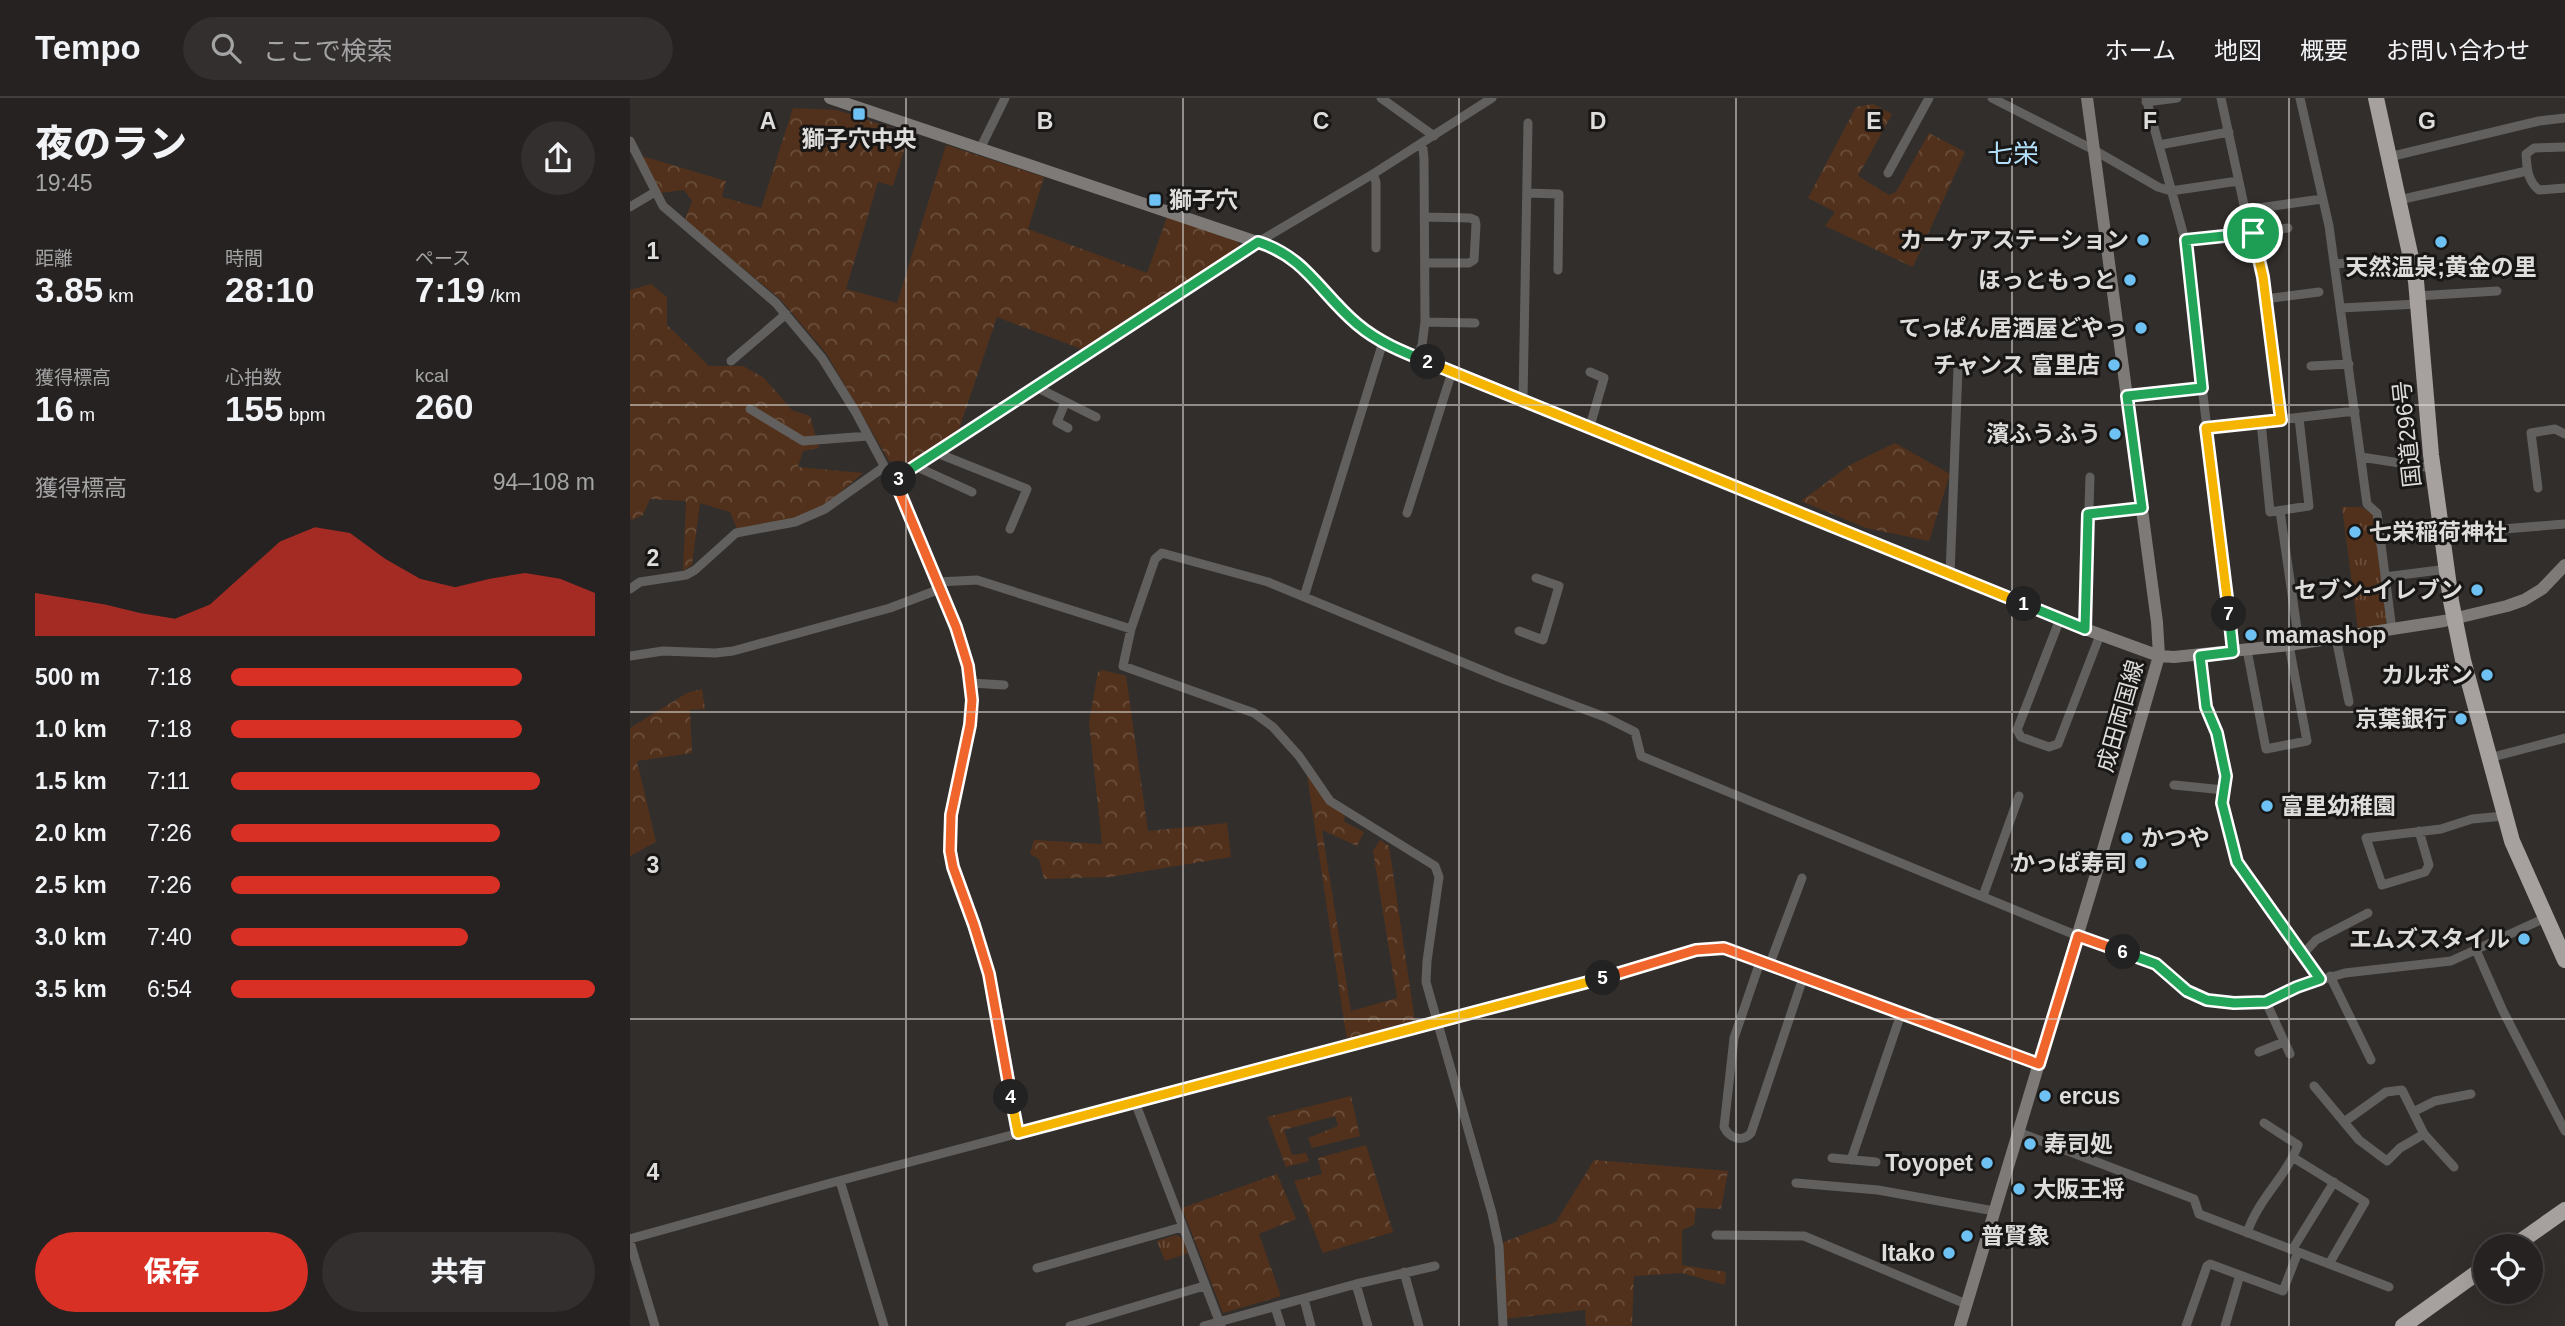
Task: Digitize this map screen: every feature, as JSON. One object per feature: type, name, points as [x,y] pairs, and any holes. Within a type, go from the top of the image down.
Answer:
[{"type":"highway","name":"国道296号","points":[[2376,98],[2418,300],[2432,468],[2455,619],[2488,758],[2512,841],[2565,960]]},
{"type":"highway","points":[[2531,1234],[2565,1210]]},
{"type":"highway","points":[[2403,1326],[2473,1276]]},
{"type":"street","points":[[830,98],[1275,248],[1300,264],[1356,324],[1383,342],[1950,575],[2158,656],[2200,656],[2233,652],[2455,619],[2524,600],[2542,589],[2565,565]]},
{"type":"street","points":[[980,149],[1005,98]]},
{"type":"street","points":[[1381,98],[1434,136]]},
{"type":"street","points":[[1018,1133],[989,974],[950,851],[951,815],[970,725],[971,683],[963,645],[898,488],[898,482],[903,474],[1258,242],[1373,174],[1492,98]]},
{"type":"street","points":[[1888,173],[1929,98]]},
{"type":"street","points":[[1992,98],[2094,150],[2158,187],[2171,191],[2238,181]]},
{"type":"street","name":"成田両国線","points":[[1960,1326],[2078,936],[2158,656],[2157,622],[2087,98]]},
{"type":"street","points":[[2177,98],[2146,100],[2186,240],[2233,652]]},
{"type":"street","points":[[2221,98],[2238,181],[2263,277],[2281,420]]},
{"type":"street","points":[[2300,98],[2335,264],[2367,504],[2377,513],[2392,630]]},
{"type":"street","points":[[2389,157],[2539,121],[2565,118]]},
{"type":"street","points":[[1523,400],[1528,123]]},
{"type":"street","points":[[2159,145],[2228,132]]},
{"type":"street","points":[[630,141],[663,206],[786,314],[822,358],[884,467],[898,482]]},
{"type":"street","points":[[1417,357],[1422,345],[1425,322],[1424,158],[1420,145]]},
{"type":"street","points":[[2565,146],[2534,148],[2526,154],[2527,171],[2532,185],[2539,190],[2565,188]]},
{"type":"street","points":[[2399,200],[2527,171]]},
{"type":"street","points":[[1373,174],[1376,182],[1376,248]]},
{"type":"street","points":[[630,207],[654,192]]},
{"type":"street","points":[[1527,193],[1559,194],[1558,270]]},
{"type":"street","points":[[2245,210],[2322,199]]},
{"type":"street","points":[[1424,263],[1469,263],[1474,260],[1476,225],[1475,220],[1470,218],[1425,217]]},
{"type":"street","points":[[2186,240],[2288,228]]},
{"type":"street","points":[[2335,264],[2411,257]]},
{"type":"street","points":[[2342,308],[2497,291]]},
{"type":"street","points":[[2265,299],[2319,292]]},
{"type":"street","points":[[731,361],[786,314]]},
{"type":"street","points":[[1425,322],[1475,323]]},
{"type":"street","points":[[1304,597],[1383,342]]},
{"type":"street","points":[[2311,366],[2349,364]]},
{"type":"street","points":[[1950,575],[1958,368]]},
{"type":"street","points":[[1407,513],[1452,372]]},
{"type":"street","points":[[1590,372],[1604,378],[1590,426]]},
{"type":"street","points":[[1038,388],[1096,417]]},
{"type":"street","points":[[2127,396],[2202,388]]},
{"type":"street","points":[[1065,403],[1057,422],[1068,428]]},
{"type":"street","points":[[750,409],[803,441],[868,436]]},
{"type":"street","points":[[2206,428],[2355,411]]},
{"type":"street","points":[[2261,422],[2270,512],[2280,511],[2309,506],[2298,418]]},
{"type":"street","points":[[2538,488],[2531,433],[2555,429],[2565,434]]},
{"type":"street","points":[[937,453],[1027,489],[1010,529]]},
{"type":"street","points":[[2361,457],[2432,468]]},
{"type":"street","points":[[630,589],[640,582],[686,575],[736,533],[794,522],[825,509],[884,467]]},
{"type":"street","points":[[915,467],[972,492]]},
{"type":"street","points":[[2085,629],[2090,477]]},
{"type":"street","points":[[2088,514],[2142,508]]},
{"type":"street","points":[[2247,650],[2266,749],[2307,741],[2280,511]]},
{"type":"street","points":[[2442,534],[2565,524]]},
{"type":"street","points":[[1503,1326],[1499,1247],[1495,1224],[1426,982],[1440,877],[1435,866],[1330,801],[1282,737],[1254,713],[1122,666],[1131,629],[1155,559],[1162,554],[1268,582],[1503,679],[1605,717],[1635,732],[1641,756],[2078,936],[2156,964],[2187,991],[2207,1000],[2266,1002],[2297,987],[2330,976],[2451,961],[2545,918]]},
{"type":"street","points":[[2385,577],[2447,569]]},
{"type":"street","points":[[1519,631],[1543,640],[1559,586],[1536,578]]},
{"type":"street","points":[[630,656],[663,651],[733,651],[890,608],[939,585],[977,580],[1131,629]]},
{"type":"street","points":[[2060,619],[2017,730],[2021,737],[2049,747],[2058,744],[2100,635]]},
{"type":"street","points":[[2336,638],[2349,702]]},
{"type":"street","points":[[2200,656],[2206,707],[2217,733],[2226,776],[2222,803],[2237,862],[2320,979]]},
{"type":"street","points":[[971,683],[1004,685]]},
{"type":"street","points":[[2488,758],[2565,738]]},
{"type":"street","points":[[2174,785],[2224,790]]},
{"type":"street","points":[[1983,896],[2020,796]]},
{"type":"street","points":[[2419,831],[2429,865],[2425,872],[2382,885],[2366,838],[2419,831],[2441,829],[2472,819],[2504,816]]},
{"type":"street","points":[[1769,966],[1802,878]]},
{"type":"street","points":[[2303,954],[2316,940],[2368,913]]},
{"type":"street","points":[[655,1326],[630,1241],[839,1181],[1703,949],[1724,948],[2039,1064]]},
{"type":"street","points":[[2476,950],[2503,1012],[2565,1131]]},
{"type":"street","points":[[1759,962],[1734,1038],[1724,1126],[1729,1135],[1737,1139],[1747,1137],[1751,1133],[1803,978]]},
{"type":"street","points":[[2330,976],[2371,1060]]},
{"type":"street","points":[[2266,1002],[2290,1054]]},
{"type":"street","points":[[1851,1160],[1901,1014]]},
{"type":"street","points":[[2259,1052],[2284,1042]]},
{"type":"street","points":[[2314,1087],[2359,1140],[2387,1161],[2400,1148],[2424,1134]]},
{"type":"street","points":[[2344,1122],[2386,1092],[2402,1090],[2424,1134],[2454,1167]]},
{"type":"street","points":[[2413,1112],[2435,1101],[2471,1094]]},
{"type":"street","points":[[1135,1102],[1220,1324]]},
{"type":"street","points":[[2247,1233],[2255,1211],[2294,1158],[2298,1145],[2264,1123]]},
{"type":"street","points":[[2018,1132],[2194,1199],[2199,1214],[2389,1287]]},
{"type":"street","points":[[1832,1158],[1876,1162]]},
{"type":"street","points":[[2294,1158],[2365,1202],[2329,1264]]},
{"type":"street","points":[[839,1181],[884,1326]]},
{"type":"street","points":[[2186,1326],[2207,1265],[2283,1292],[2295,1251],[2334,1182]]},
{"type":"street","points":[[1796,1183],[1878,1190],[1994,1211]]},
{"type":"street","points":[[1037,1268],[1182,1227]]},
{"type":"street","points":[[1716,1235],[1804,1236],[1966,1304]]},
{"type":"street","points":[[1204,1326],[1220,1324],[1356,1284],[1435,1266]]},
{"type":"street","points":[[1404,1272],[1419,1326]]},
{"type":"street","points":[[2224,1326],[2240,1275]]},
{"type":"street","points":[[1356,1284],[1368,1326]]},
{"type":"street","points":[[1070,1326],[1204,1286]]},
{"type":"street","points":[[1304,1299],[1311,1326]]},
{"type":"street","points":[[1275,1307],[1280,1326]]},
{"type":"green space","points":[[1873,104],[1892,114],[1858,176],[1889,195],[1896,192],[1929,133],[1965,152],[1913,267],[1825,226],[1835,212],[1808,198],[1856,107]]},
{"type":"green space","points":[[793,108],[837,110],[909,134],[893,186],[878,182],[846,289],[897,303],[946,145],[1044,177],[1028,229],[1147,273],[1167,217],[1239,242],[1239,249],[1084,350],[997,317],[959,429],[911,463],[889,461],[826,353],[780,299],[685,220],[692,201],[684,190],[660,193],[642,156],[726,181],[722,197],[761,208]]},
{"type":"green space","points":[[651,284],[667,297],[667,325],[709,366],[743,366],[764,378],[792,410],[810,416],[819,448],[803,451],[798,467],[863,473],[824,506],[795,521],[738,531],[730,512],[700,503],[692,565],[683,571],[686,501],[650,499],[643,515],[632,520],[630,518],[630,290]]},
{"type":"green space","points":[[1895,443],[1950,474],[1929,541],[1866,528],[1801,501],[1850,465]]},
{"type":"green space","points":[[2342,507],[2361,507],[2374,514],[2387,619],[2385,625],[2358,630]]},
{"type":"green space","points":[[1103,670],[1126,676],[1148,831],[1227,823],[1231,857],[1110,877],[1044,879],[1039,859],[1030,854],[1034,840],[1102,844],[1089,722],[1098,672]]},
{"type":"green space","points":[[702,689],[705,709],[690,710],[692,753],[637,761],[656,842],[630,856],[630,728],[687,693]]},
{"type":"green space","points":[[1307,775],[1346,815],[1343,821],[1364,832],[1357,846],[1322,830],[1351,1011],[1397,998],[1373,851],[1380,840],[1389,846],[1415,1021],[1347,1041]]},
{"type":"green space","points":[[1351,1096],[1360,1136],[1312,1148],[1308,1138],[1338,1126],[1335,1116],[1284,1130],[1292,1155],[1306,1153],[1309,1161],[1286,1167],[1267,1117]]},
{"type":"green space","points":[[1366,1145],[1393,1232],[1323,1253],[1294,1181],[1322,1174],[1318,1158]]},
{"type":"green space","points":[[1594,1160],[1728,1171],[1721,1209],[1696,1208],[1694,1225],[1682,1230],[1682,1265],[1726,1272],[1725,1285],[1682,1273],[1634,1276],[1632,1326],[1586,1326],[1585,1310],[1504,1319],[1495,1278],[1504,1242],[1556,1222]]},
{"type":"green space","points":[[1277,1174],[1296,1219],[1259,1234],[1281,1296],[1223,1313],[1182,1208]]},
{"type":"green space","points":[[1176,1235],[1182,1238],[1188,1253],[1165,1261],[1157,1241]]},
{"type":"place","name":"獅子穴中央","points":[[859,114]]},
{"type":"place","name":"獅子穴","points":[[1155,200]]},
{"type":"place","name":"カーケアステーション","points":[[2143,240]]},
{"type":"place","name":"天然温泉;黄金の里","points":[[2441,242]]},
{"type":"place","name":"ほっともっと","points":[[2130,280]]},
{"type":"place","name":"てっぱん居酒屋どやっ","points":[[2141,328]]},
{"type":"place","name":"チャンス 富里店","points":[[2114,365]]},
{"type":"place","name":"濱ふうふう","points":[[2115,434]]},
{"type":"place","name":"七栄稲荷神社","points":[[2355,532]]},
{"type":"place","name":"セブン-イレブン","points":[[2477,590]]},
{"type":"place","name":"mamashop","points":[[2251,635]]},
{"type":"place","name":"カルボン","points":[[2487,675]]},
{"type":"place","name":"京葉銀行","points":[[2461,719]]},
{"type":"place","name":"富里幼稚園","points":[[2267,806]]},
{"type":"place","name":"かつや","points":[[2127,838]]},
{"type":"place","name":"かっぱ寿司","points":[[2141,863]]},
{"type":"place","name":"エムズスタイル","points":[[2524,939]]},
{"type":"place","name":"ercus","points":[[2045,1096]]},
{"type":"place","name":"寿司処","points":[[2030,1144]]},
{"type":"place","name":"Toyopet","points":[[1987,1163]]},
{"type":"place","name":"大阪王将","points":[[2019,1189]]},
{"type":"place","name":"普賢象","points":[[1967,1236]]},
{"type":"place","name":"Itako","points":[[1949,1253]]},
{"type":"district","name":"七栄","points":[[2013,154]]},
{"type":"route","points":[[2253,233],[2263,277],[2281,420],[2206,428],[2233,652],[2200,656],[2203,690],[2206,707],[2217,733],[2226,776],[2222,803],[2237,862],[2320,979],[2266,1002],[2207,1000],[2187,991],[2156,964],[2078,936],[2039,1064],[1736,952],[1724,948],[1707,948],[1601,979],[1018,1133],[984,952],[957,881],[950,851],[951,815],[965,759],[970,725],[971,683],[963,645],[898,488],[903,474],[1258,242],[1287,254],[1300,264],[1356,324],[1386,344],[2085,629],[2088,514],[2142,508],[2127,396],[2202,388],[2186,240],[2253,233]]}]
